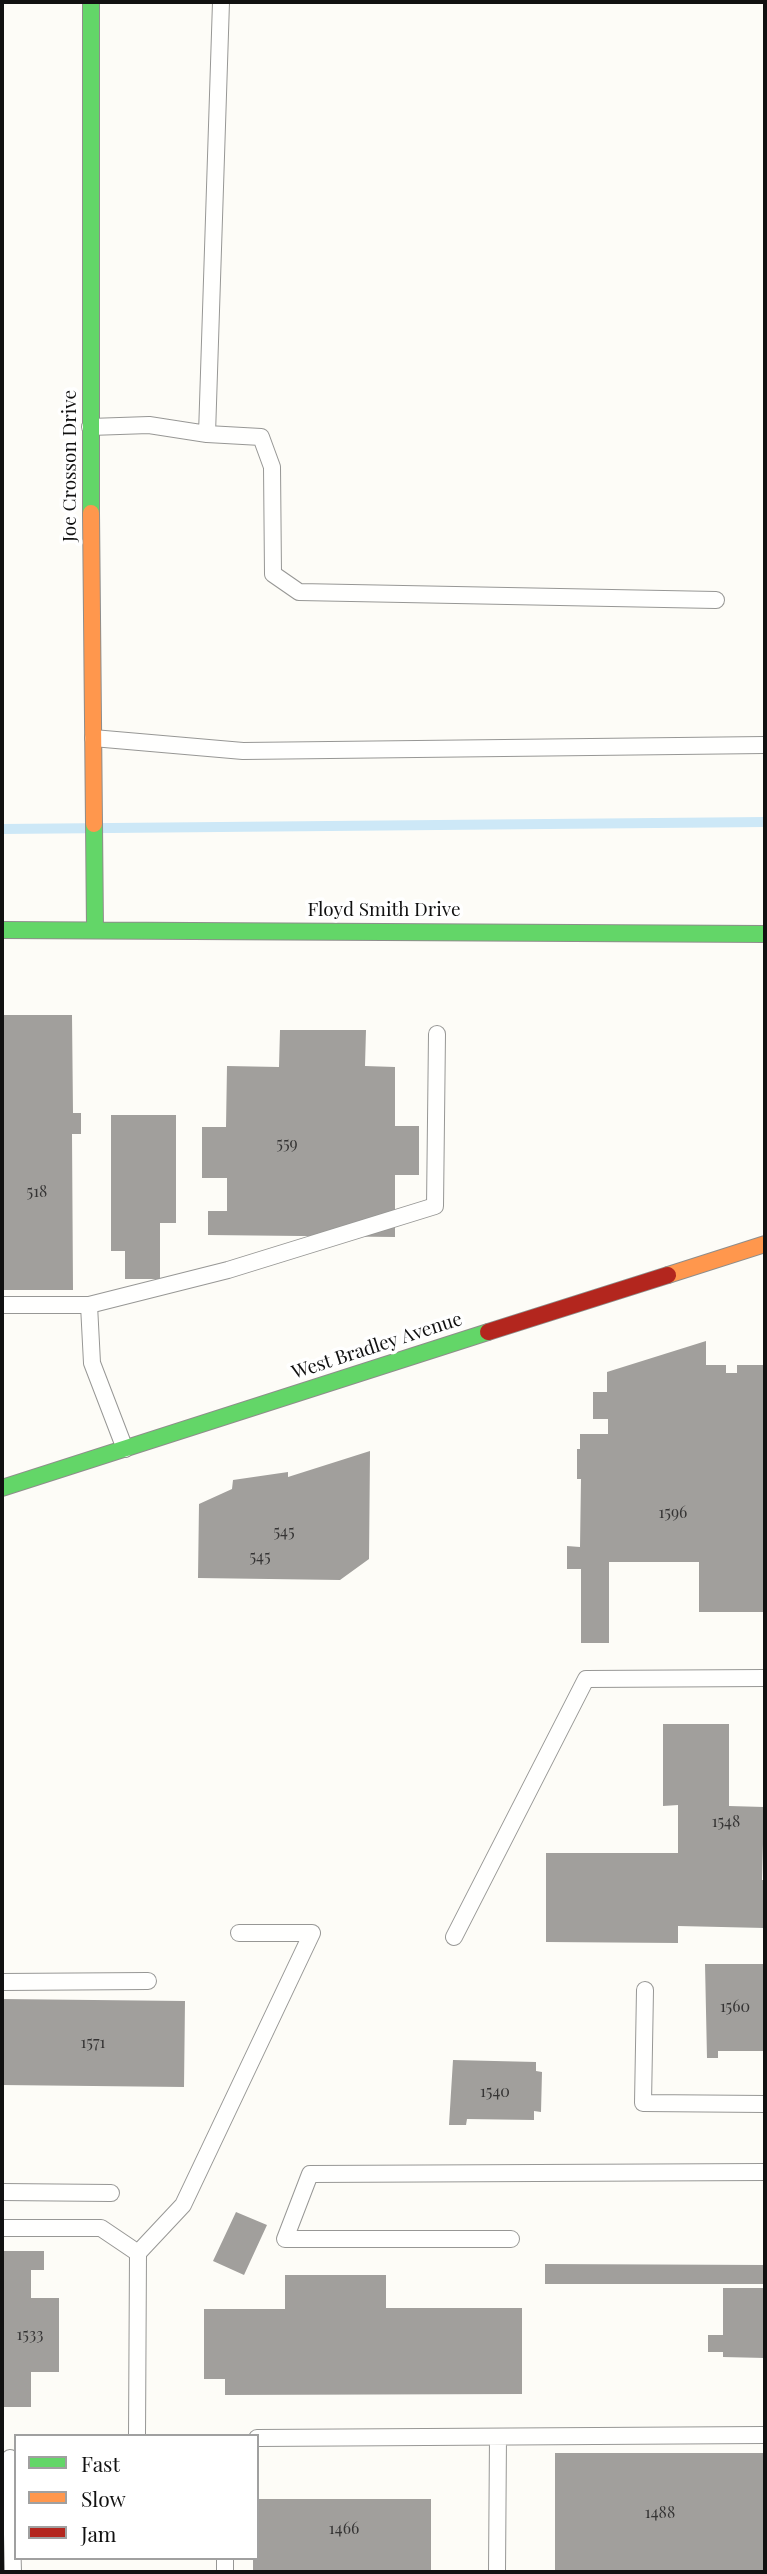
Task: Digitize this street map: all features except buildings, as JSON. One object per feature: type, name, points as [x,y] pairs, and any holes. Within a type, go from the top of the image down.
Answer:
[{"type":"street","name":"Joe Crosson Drive","points":[[91,2],[90,427],[95,929]]},
{"type":"street","name":"Floyd Smith Drive","points":[[2,930],[765,934]]},
{"type":"street","name":"West Bradley Avenue","points":[[2,1488],[765,1244]]},
{"type":"lane","points":[[207,434],[221,2]]},
{"type":"lane","points":[[90,427],[149,425],[207,434],[261,437],[272,467],[273,574],[299,592],[716,600]]},
{"type":"lane","points":[[93,738],[243,751],[765,745]]},
{"type":"lane","points":[[2,1305],[89,1305],[228,1270],[435,1206],[437,1034]]},
{"type":"lane","points":[[89,1305],[92,1363],[125,1449]]},
{"type":"lane","points":[[454,1937],[586,1679],[765,1678]]},
{"type":"lane","points":[[136,2434],[138,2253],[183,2206],[312,1933],[239,1933]]},
{"type":"lane","points":[[2,1982],[148,1981]]},
{"type":"lane","points":[[645,1990],[643,2103],[765,2104]]},
{"type":"lane","points":[[511,2239],[285,2238],[310,2174],[765,2172]]},
{"type":"lane","points":[[2,2192],[111,2193]]},
{"type":"lane","points":[[2,2228],[101,2228],[138,2253]]},
{"type":"lane","points":[[259,2438],[765,2435]]},
{"type":"lane","points":[[497,2572],[498,2437]]},
{"type":"lane","points":[[9,2458],[13,2572]]},
{"type":"waterway","points":[[2,829],[765,822]]},
{"type":"traffic: fast","points":[[91,2],[91,513]]},
{"type":"traffic: fast","points":[[94,824],[95,929]]},
{"type":"traffic: fast","points":[[2,930],[765,934]]},
{"type":"traffic: fast","points":[[2,1488],[488,1332]]},
{"type":"traffic: slow","points":[[91,513],[94,824]]},
{"type":"traffic: slow","points":[[668,1275],[765,1244]]},
{"type":"traffic: jam","points":[[488,1332],[668,1275]]}]
